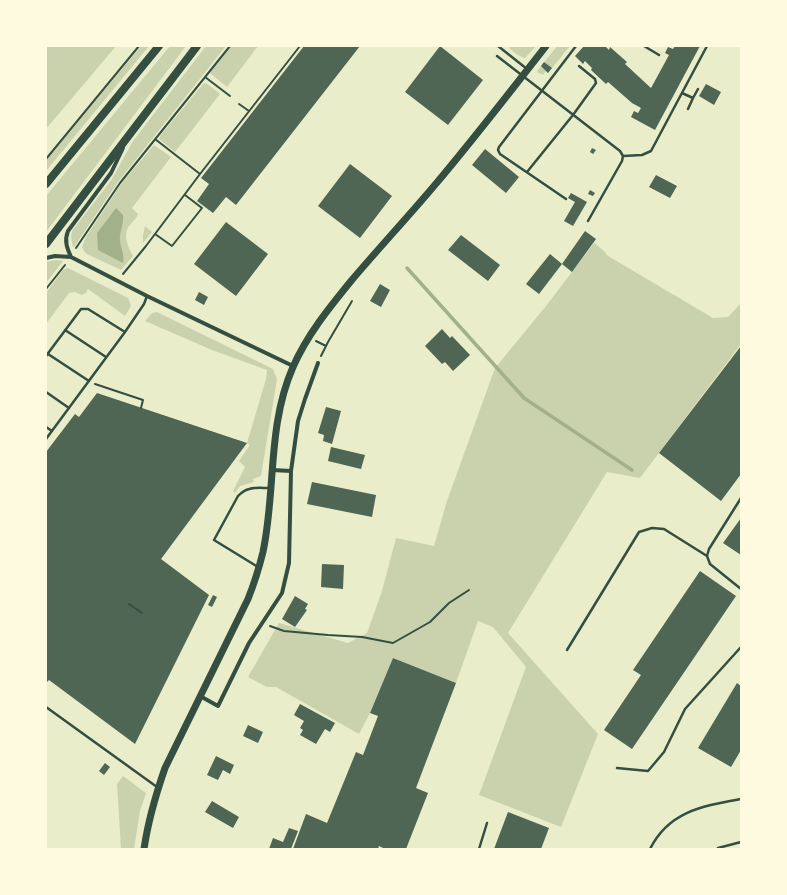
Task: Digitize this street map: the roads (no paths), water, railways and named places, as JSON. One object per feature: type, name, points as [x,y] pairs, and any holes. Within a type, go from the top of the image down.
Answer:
[{"type":"main road","points":[[46,184],[159,46]]},
{"type":"main road","points":[[46,244],[197,46]]},
{"type":"street","points":[[144,849],[147,830],[158,788],[176,743],[248,599],[259,567],[265,538],[274,445],[286,384],[293,366],[309,337],[330,307],[434,186],[546,46]]},
{"type":"street","points":[[70,257],[66,243],[68,232],[111,173],[127,137]]},
{"type":"street","points":[[46,258],[55,256],[70,257],[147,296],[293,366]]},
{"type":"street","points":[[200,696],[218,706],[249,643],[282,593],[287,578],[289,563],[291,471],[298,421],[318,362]]},
{"type":"street","points":[[272,470],[291,471]]},
{"type":"lane","points":[[498,46],[528,69]]},
{"type":"lane","points":[[566,199],[500,154],[498,150],[576,46]]},
{"type":"lane","points":[[644,46],[659,55]]},
{"type":"lane","points":[[623,156],[642,155],[651,151],[707,46]]},
{"type":"lane","points":[[497,56],[620,151],[623,156],[622,161],[588,221]]},
{"type":"lane","points":[[527,172],[573,115],[596,83],[595,79],[579,66]]},
{"type":"lane","points":[[688,110],[698,89]]},
{"type":"lane","points":[[682,92],[693,98]]},
{"type":"lane","points":[[46,439],[125,332],[144,304],[147,296]]},
{"type":"lane","points":[[88,381],[47,355],[65,330],[81,309],[88,309],[125,332]]},
{"type":"lane","points":[[65,330],[106,357]]},
{"type":"lane","points":[[46,392],[69,408]]},
{"type":"lane","points":[[46,427],[52,431]]},
{"type":"lane","points":[[259,567],[214,540],[238,496],[243,490],[253,487],[270,488]]},
{"type":"lane","points":[[741,498],[709,549],[707,556],[710,564],[741,589]]},
{"type":"lane","points":[[567,650],[639,532],[652,528],[664,529],[707,556]]},
{"type":"lane","points":[[617,768],[648,771],[664,752],[685,709],[741,646]]},
{"type":"lane","points":[[46,707],[158,788]]},
{"type":"lane","points":[[650,849],[665,827],[676,818],[690,810],[741,799]]},
{"type":"lane","points":[[479,849],[487,823]]},
{"type":"lane","points":[[718,848],[741,842]]},
{"type":"waterway","points":[[407,268],[524,398],[632,470]]}]
